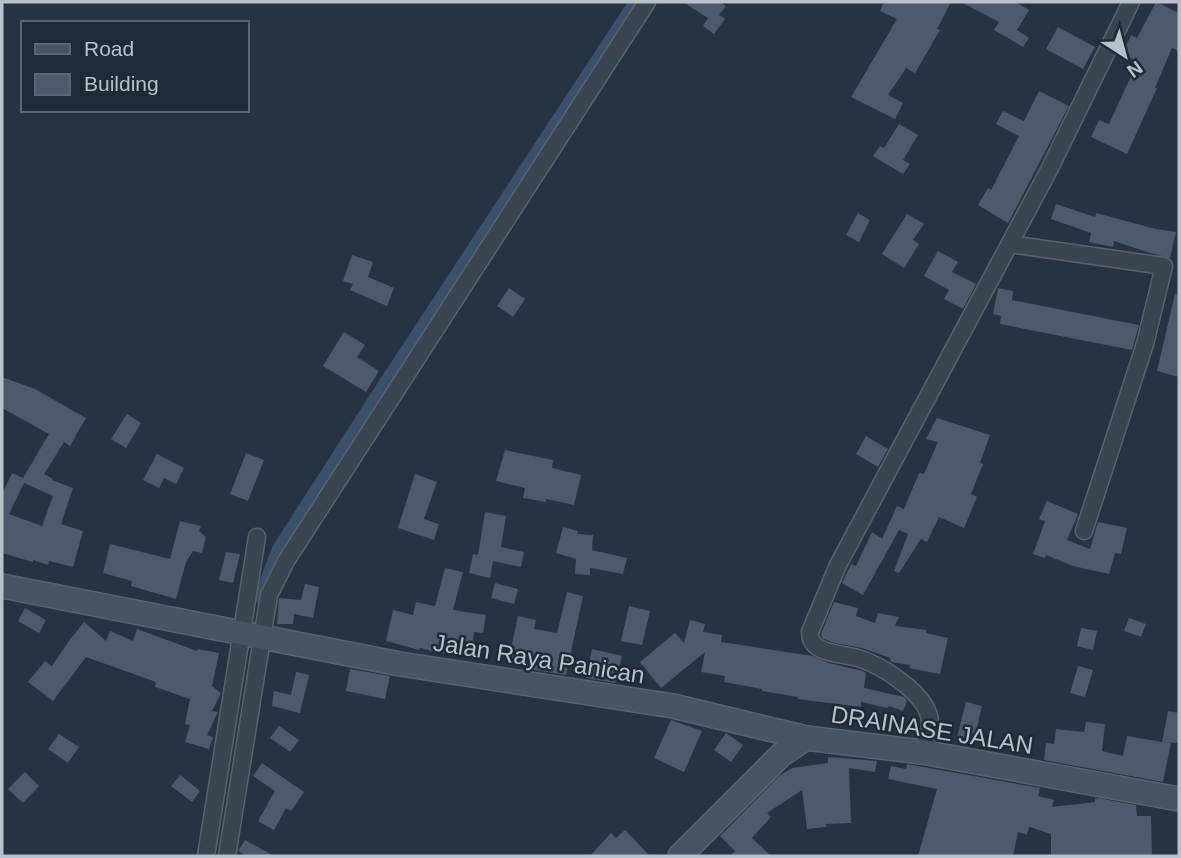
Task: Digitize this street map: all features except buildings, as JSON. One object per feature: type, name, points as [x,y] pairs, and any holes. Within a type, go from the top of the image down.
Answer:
[{"type":"street","points":[[206,856],[222,744],[269,595],[286,561],[647,2]]},
{"type":"street","points":[[922,752],[930,721],[927,709],[913,692],[875,665],[816,646],[810,638],[810,632],[838,565],[1010,244],[1131,2]]},
{"type":"street","points":[[1010,244],[1172,267],[1084,531]]},
{"type":"street","points":[[227,856],[256,635],[257,537]]},
{"type":"street","name":"Jalan Raya Panican","points":[[2,586],[400,664],[673,706],[806,738]]},
{"type":"street","name":"DRAINASE JALAN","points":[[680,856],[781,755],[806,738],[922,752],[1179,799]]},
{"type":"waterway","points":[[263,599],[279,549],[636,2]]}]
